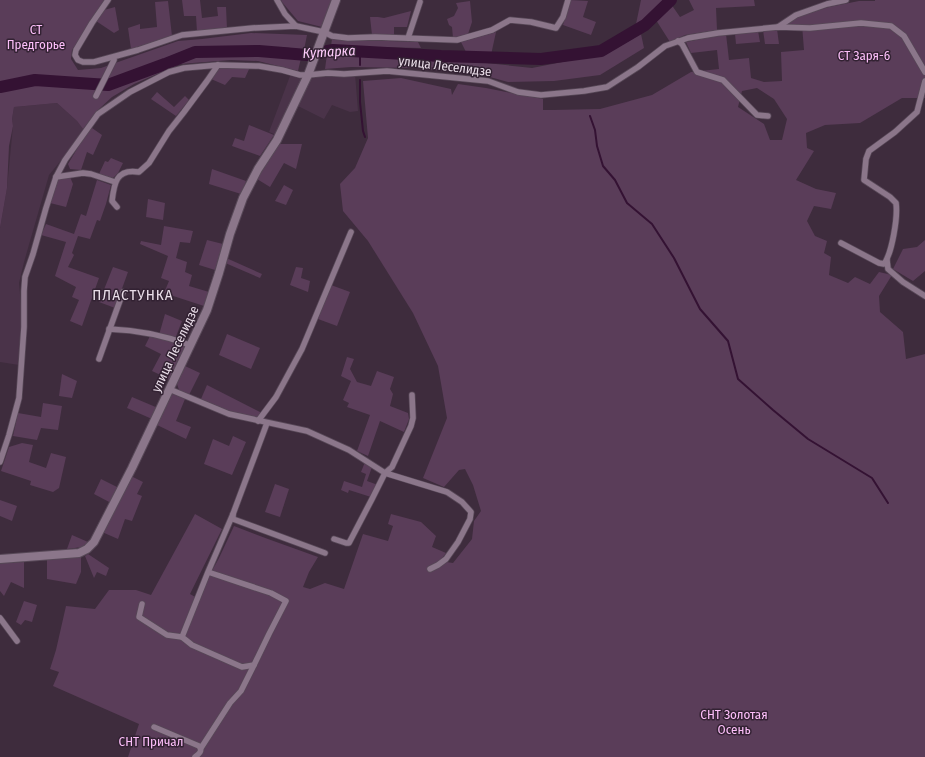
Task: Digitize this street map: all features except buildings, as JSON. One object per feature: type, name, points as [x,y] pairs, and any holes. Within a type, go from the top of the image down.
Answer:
[{"type":"street","name":"улица Леселидзе","points":[[108,0],[76,50],[75,55],[78,60],[83,62],[94,62],[182,35],[253,28],[296,26],[323,36],[348,38],[375,37],[457,40],[492,30],[510,20],[531,22],[556,28],[563,17],[568,0]]},
{"type":"street","points":[[277,0],[285,14],[296,26]]},
{"type":"street","points":[[309,72],[336,0]]},
{"type":"street","name":"улица Леселидзе","points":[[778,27],[796,15],[827,4],[846,0]]},
{"type":"street","points":[[408,38],[420,2]]},
{"type":"street","name":"улица Леселидзе","points":[[0,462],[9,435],[18,398],[24,327],[25,277],[56,177],[65,160],[98,114],[130,92],[169,72],[184,68],[218,65],[259,66],[300,75],[309,72],[344,74],[387,70],[488,81],[518,92],[541,95],[584,91],[607,87],[638,67],[665,46],[688,38],[718,33],[778,27],[810,28],[861,23],[891,26],[904,36],[925,72]]},
{"type":"street","points":[[678,41],[682,44],[697,72],[723,80],[757,115],[768,116]]},
{"type":"street","points":[[96,96],[114,60]]},
{"type":"street","points":[[117,208],[112,202],[115,182],[118,176],[128,171],[139,172],[148,163],[169,131],[203,88],[218,65]]},
{"type":"street","name":"улица Леселидзе","points":[[0,560],[79,553],[88,549],[94,542],[132,468],[207,310],[230,234],[243,198],[258,169],[277,140],[309,72]]},
{"type":"street","points":[[925,81],[917,112],[895,132],[869,151],[866,159],[864,180],[890,197],[896,203],[894,229],[887,260],[888,269],[903,282],[925,296]]},
{"type":"street","points":[[56,177],[83,173],[91,174],[115,182]]},
{"type":"street","points":[[258,421],[276,397],[302,349],[351,232]]},
{"type":"street","points":[[841,242],[879,263],[884,264],[887,260]]},
{"type":"street","points":[[98,359],[123,292]]},
{"type":"street","points":[[109,329],[173,339],[190,345]]},
{"type":"street","points":[[169,389],[229,414],[307,432],[349,450],[385,473],[447,492],[462,502],[470,512],[470,519],[458,542],[446,559],[430,569]]},
{"type":"street","points":[[334,539],[349,543],[385,473],[392,468],[411,426],[413,418],[412,395]]},
{"type":"street","points":[[182,637],[233,514],[267,423]]},
{"type":"street","points":[[233,514],[233,519],[325,553]]},
{"type":"street","points":[[195,757],[200,754],[201,748],[230,703],[242,691],[286,601],[271,593],[208,572]]},
{"type":"street","points":[[142,604],[139,617],[167,635],[182,637],[192,645],[242,667],[254,665]]},
{"type":"street","points":[[0,618],[17,642]]},
{"type":"street","points":[[154,727],[201,748]]},
{"type":"shaded area","points":[[355,74],[358,111],[350,112],[332,105],[324,119],[298,106],[282,137],[269,132],[290,76],[315,77]]},
{"type":"shaded area","points":[[57,103],[77,121],[83,129],[71,148],[49,175],[24,262],[19,283],[22,316],[19,365],[0,362],[0,228],[7,188],[14,107]]},
{"type":"green space","name":"СТ Предгорье","points":[[0,0],[106,0],[72,50],[71,59],[78,70],[101,68],[178,41],[251,33],[307,35],[304,50],[284,47],[205,46],[183,52],[112,78],[36,78],[0,84]]},
{"type":"green space","points":[[182,0],[200,0],[202,18],[218,16],[217,7],[226,7],[227,29],[197,32],[196,16],[184,16]]},
{"type":"green space","points":[[281,0],[332,0],[322,27],[298,21]]},
{"type":"green space","points":[[570,0],[588,1],[583,17],[596,22],[591,35],[563,25]]},
{"type":"green space","points":[[641,0],[665,0],[641,24],[636,24]]},
{"type":"green space","points":[[689,0],[754,0],[755,6],[716,8],[717,30],[685,35],[670,42],[656,20],[671,4],[680,17],[694,10]]},
{"type":"green space","points":[[925,0],[925,98],[902,98],[860,123],[825,125],[806,133],[807,148],[814,151],[796,180],[816,189],[836,193],[831,209],[814,206],[807,221],[815,236],[827,241],[824,253],[831,257],[829,275],[848,283],[855,277],[870,284],[879,272],[892,275],[879,296],[880,312],[903,332],[906,359],[925,354],[925,757],[128,757],[139,724],[53,686],[59,672],[50,669],[66,606],[95,609],[109,590],[136,590],[151,595],[195,514],[222,529],[190,594],[197,598],[219,558],[234,526],[318,557],[309,572],[303,587],[310,589],[325,583],[344,589],[363,534],[388,541],[393,526],[388,524],[391,514],[421,522],[436,536],[432,547],[446,553],[440,561],[453,563],[472,539],[474,521],[481,511],[473,485],[465,469],[459,470],[444,487],[423,478],[447,418],[438,366],[413,313],[368,241],[343,211],[340,184],[355,168],[368,138],[363,81],[401,78],[451,89],[452,95],[458,84],[543,99],[543,110],[600,109],[652,95],[691,72],[719,69],[717,50],[691,53],[686,42],[726,34],[729,60],[749,58],[751,78],[764,82],[782,81],[781,52],[804,50],[802,25],[785,25],[796,17],[829,7],[859,1]],"holes":[[[757,88],[774,99],[787,119],[782,140],[770,140],[764,124],[738,107],[742,91]]]},
{"type":"green space","points":[[168,1],[172,36],[131,49],[128,28],[140,24],[140,29],[157,27],[155,2]]},
{"type":"green space","points":[[470,1],[472,22],[468,34],[453,38],[452,27],[449,25],[447,19],[454,16],[458,8],[456,3]]},
{"type":"green space","points":[[115,7],[119,30],[114,33],[96,21],[104,10]]},
{"type":"green space","points":[[411,11],[407,27],[394,27],[394,36],[372,35],[370,17],[384,18]]},
{"type":"green space","points":[[777,29],[779,44],[765,44],[763,30]]},
{"type":"green space","points":[[758,31],[760,42],[736,44],[735,34]]},
{"type":"green space","points":[[496,32],[491,55],[467,54],[461,42]]},
{"type":"green space","points":[[641,34],[644,48],[600,75],[554,81],[508,82],[479,74],[413,68],[351,67],[325,69],[327,54],[336,53],[477,62],[532,68],[608,53]]},
{"type":"green space","points":[[332,39],[418,42],[421,48],[331,46]]},
{"type":"green space","points":[[194,54],[257,54],[301,58],[298,71],[258,61],[231,60],[180,64],[134,84],[112,97],[98,110],[83,129],[77,121],[57,103],[14,107],[12,119],[13,126],[9,146],[7,188],[0,228],[0,91],[34,84],[105,90]]},
{"type":"green space","points":[[219,67],[250,67],[245,78],[232,77],[225,85],[211,79]]},
{"type":"green space","points":[[157,92],[174,107],[185,96],[189,100],[176,116],[151,99]]},
{"type":"green space","points":[[249,125],[274,135],[260,156],[232,146],[235,138],[244,141]]},
{"type":"green space","points":[[92,128],[102,135],[93,155],[87,152],[81,170],[70,169],[68,164],[86,134]]},
{"type":"green space","points":[[278,144],[302,144],[296,169],[284,163],[270,187],[257,179]]},
{"type":"green space","points":[[111,158],[123,163],[118,173],[113,178],[99,174],[105,161],[108,162]]},
{"type":"green space","points":[[212,169],[246,181],[241,194],[209,184]]},
{"type":"green space","points":[[70,177],[73,184],[66,207],[50,203],[58,178]]},
{"type":"green space","points":[[97,180],[111,185],[106,204],[100,221],[97,220],[90,239],[78,236],[72,253],[74,255],[68,267],[99,278],[82,326],[70,321],[79,300],[72,297],[76,287],[55,276],[66,242],[41,235],[46,224],[74,234],[81,214],[86,216]]},
{"type":"green space","points":[[284,185],[293,190],[286,205],[275,201]]},
{"type":"green space","points":[[148,199],[165,203],[163,220],[146,217]]},
{"type":"green space","points":[[164,226],[193,231],[190,243],[180,242],[176,258],[187,262],[185,272],[192,275],[189,286],[209,292],[204,306],[164,293],[169,281],[161,278],[168,256],[140,244],[141,241],[161,245]]},
{"type":"green space","points":[[207,240],[223,244],[215,270],[199,265]]},
{"type":"green space","points":[[925,240],[925,271],[913,281],[893,269],[903,249],[917,247]]},
{"type":"green space","points":[[224,257],[262,274],[260,278],[223,262]]},
{"type":"green space","points":[[113,267],[128,272],[115,308],[99,302]]},
{"type":"green space","points":[[296,267],[303,268],[301,278],[310,281],[308,292],[290,285]]},
{"type":"green space","points":[[331,285],[350,292],[337,326],[318,319]]},
{"type":"green space","points":[[165,314],[182,321],[175,339],[159,335]]},
{"type":"green space","points":[[227,334],[260,348],[251,369],[219,355]]},
{"type":"green space","points":[[150,336],[187,346],[171,380],[152,371],[161,354],[145,346]]},
{"type":"green space","points":[[347,357],[354,359],[350,369],[357,382],[371,386],[377,371],[394,377],[390,389],[393,394],[390,406],[408,413],[409,419],[404,432],[380,421],[368,456],[357,451],[370,415],[347,407],[349,403],[343,400],[351,381],[341,376]]},
{"type":"green space","points":[[185,366],[200,373],[189,395],[179,390],[177,384]]},
{"type":"green space","points":[[62,374],[77,381],[72,398],[59,396]]},
{"type":"green space","points":[[207,385],[262,413],[258,419],[229,411],[201,399]]},
{"type":"green space","points":[[171,393],[185,399],[176,421],[191,427],[186,439],[155,424]]},
{"type":"green space","points":[[132,397],[158,408],[152,419],[127,408]]},
{"type":"green space","points":[[43,403],[62,406],[58,430],[41,428],[37,440],[13,436],[18,413],[41,417]]},
{"type":"green space","points":[[233,436],[246,442],[232,475],[204,464],[213,439],[229,446]]},
{"type":"green space","points":[[22,443],[33,445],[29,462],[46,468],[51,453],[66,457],[59,488],[53,492],[30,485],[31,481],[1,471],[9,447]]},
{"type":"green space","points":[[365,462],[372,467],[367,481],[378,485],[371,497],[349,490],[348,493],[341,490],[344,481],[362,487],[366,474],[361,472]]},
{"type":"green space","points":[[131,476],[143,482],[137,494],[142,496],[132,521],[125,519],[118,539],[102,532]]},
{"type":"green space","points":[[101,479],[119,488],[111,503],[94,494]]},
{"type":"green space","points":[[275,484],[289,489],[280,517],[265,512]]},
{"type":"green space","points":[[0,500],[17,506],[12,521],[0,516]]},
{"type":"green space","points":[[72,535],[88,542],[82,547],[67,549]]},
{"type":"green space","points":[[88,554],[109,568],[106,576],[97,572],[94,578],[85,556]]},
{"type":"green space","points":[[81,557],[81,572],[76,584],[47,579],[47,558]]},
{"type":"green space","points":[[24,562],[24,588],[11,582],[4,596],[0,591],[0,563]]},
{"type":"green space","points":[[24,601],[37,605],[32,622],[25,620],[21,625],[16,622]]},
{"type":"waterway","name":"Кутарка","points":[[0,87],[35,80],[108,85],[195,52],[259,51],[307,55],[333,50],[441,56],[541,59],[601,51],[645,25],[671,0]]},
{"type":"waterway","points":[[360,51],[360,65]]},
{"type":"waterway","points":[[360,80],[360,102],[365,137]]},
{"type":"waterway","points":[[590,116],[595,130],[597,146],[603,166],[615,180],[627,203],[652,224],[674,258],[700,309],[728,341],[738,379],[808,439],[872,478],[888,503]]},
{"type":"district","name":"ПЛАСТУНКА","points":[[133,295]]},
{"type":"park label","name":"СТ Заря-6","points":[[864,55]]},
{"type":"park label","name":"СНТ Золотая Осень","points":[[734,722]]},
{"type":"park label","name":"СНТ Причал","points":[[151,741]]}]
